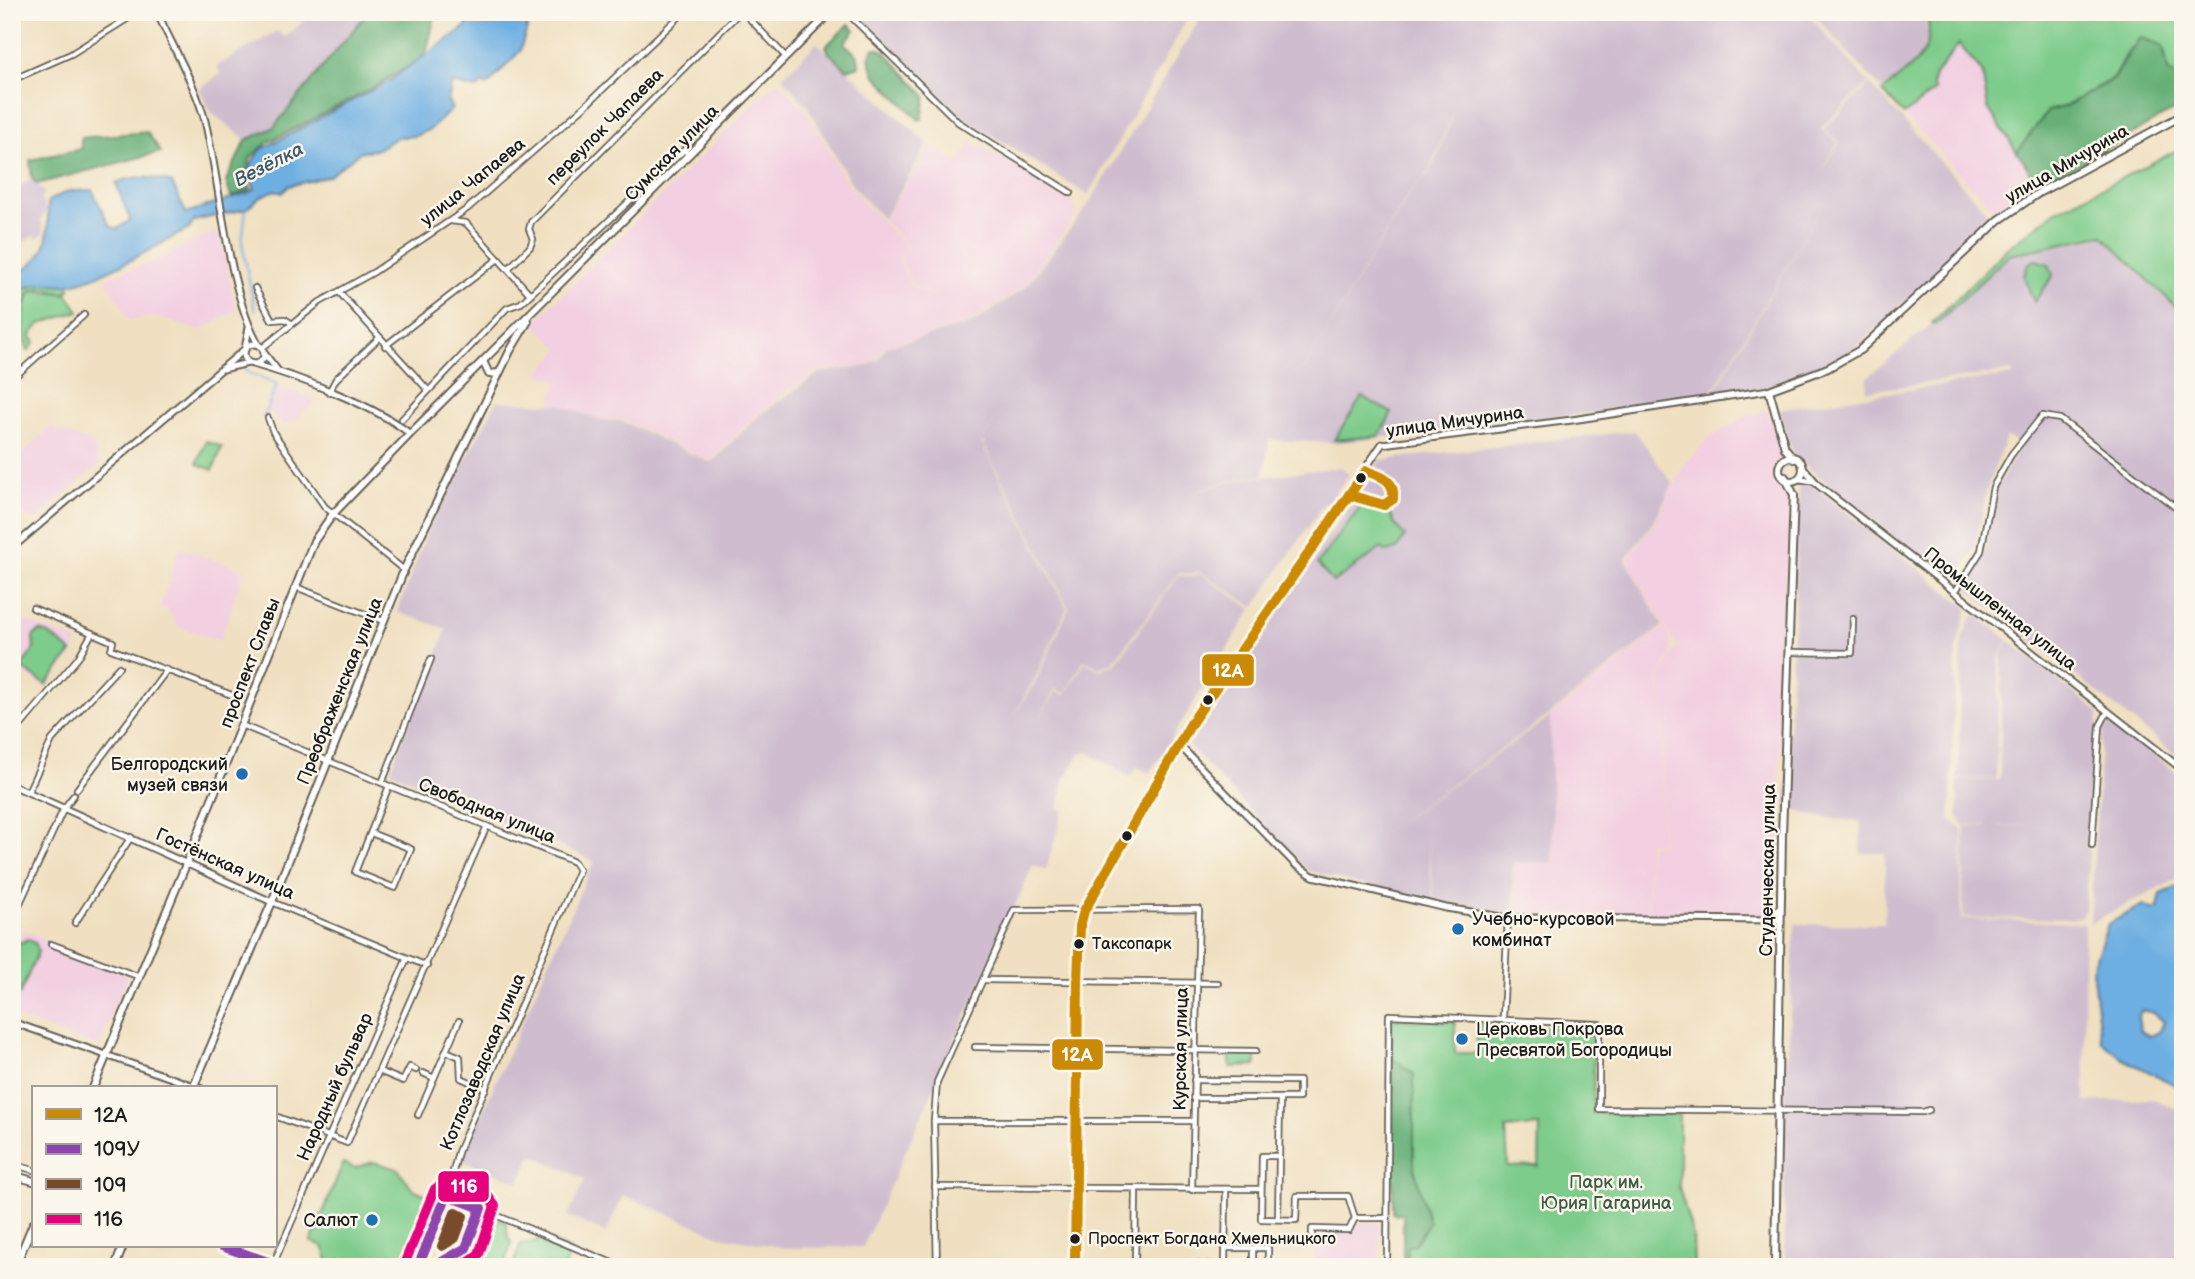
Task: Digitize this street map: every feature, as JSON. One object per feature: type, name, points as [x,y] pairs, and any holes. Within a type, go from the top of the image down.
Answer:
[{"type":"main road","name":"Сумская улица","points":[[533,314],[831,12]]},
{"type":"main road","name":"улица Мичурина","points":[[1769,390],[1828,368],[1860,350],[1999,220],[2040,192],[2183,115]]},
{"type":"main road","name":"проспект Славы","points":[[94,1086],[187,862],[314,541],[333,514],[410,434],[533,314]]},
{"type":"main road","name":"Преображенская улица","points":[[196,1086],[404,570],[500,372],[533,314]]},
{"type":"main road","points":[[483,361],[483,367],[489,374],[500,372],[500,359],[491,353]]},
{"type":"main road","points":[[1769,390],[1785,448],[1803,467],[1799,479],[1784,477]]},
{"type":"main road","points":[[1785,448],[1779,469],[1794,495]]},
{"type":"main road","points":[[1783,461],[1794,459]]},
{"type":"main road","name":"Студенческая улица","points":[[1775,1267],[1780,908],[1794,495],[1799,479]]},
{"type":"main road","points":[[12,1175],[32,1181]]},
{"type":"main road","points":[[15,1267],[32,1226]]},
{"type":"main road","points":[[115,1267],[122,1248]]},
{"type":"main road","points":[[227,1248],[283,1267]]},
{"type":"street","points":[[12,80],[71,54],[138,12]]},
{"type":"street","points":[[157,12],[204,118],[249,327],[278,371]]},
{"type":"street","name":"улица Чапаева","points":[[262,349],[291,323],[452,221],[585,106],[684,12]]},
{"type":"street","points":[[741,12],[786,57]]},
{"type":"street","name":"переулок Чапаева","points":[[509,268],[530,247],[533,239],[529,229],[531,222],[741,12]]},
{"type":"street","points":[[846,12],[957,122],[1071,193]]},
{"type":"street","points":[[402,419],[427,389],[507,308],[522,303],[684,150],[690,155]]},
{"type":"street","points":[[466,223],[467,209]]},
{"type":"street","points":[[452,221],[466,223],[530,294]]},
{"type":"street","points":[[595,233],[603,242]]},
{"type":"street","points":[[385,346],[498,259]]},
{"type":"street","points":[[255,288],[272,320],[285,318],[291,323]]},
{"type":"street","points":[[339,292],[378,339],[427,389]]},
{"type":"street","points":[[12,379],[84,315]]},
{"type":"street","points":[[249,327],[244,358],[250,363],[278,371],[329,392],[399,425],[410,434]]},
{"type":"street","points":[[329,392],[337,379],[378,339]]},
{"type":"street","points":[[12,548],[250,345],[262,349]]},
{"type":"street","points":[[220,370],[261,361],[262,349]]},
{"type":"street","name":"улица Мичурина","points":[[1076,1265],[1078,982],[1080,926],[1084,911],[1179,745],[1233,658],[1382,444],[1572,420],[1769,390]]},
{"type":"street","points":[[1955,592],[1981,551],[1990,498],[1998,477],[2011,455],[2042,416],[2060,419],[2183,513]]},
{"type":"street","points":[[268,418],[281,443],[333,514],[404,570]]},
{"type":"street","name":"Промышленная улица","points":[[1803,467],[1813,481],[2183,770]]},
{"type":"street","points":[[1799,479],[1813,481]]},
{"type":"street","points":[[294,586],[383,621]]},
{"type":"street","points":[[33,608],[113,642],[111,649],[237,697]]},
{"type":"street","points":[[1788,652],[1852,653],[1853,619]]},
{"type":"street","points":[[12,736],[78,658],[92,633]]},
{"type":"street","points":[[382,783],[431,659]]},
{"type":"street","points":[[28,792],[52,740],[119,667]]},
{"type":"street","points":[[77,789],[167,670]]},
{"type":"street","points":[[2092,845],[2100,726],[2108,711]]},
{"type":"street","name":"Свободная улица","points":[[241,725],[574,862],[579,870]]},
{"type":"street","points":[[1179,745],[1296,865],[1313,876],[1446,908],[1508,918],[1780,920]]},
{"type":"street","name":"Гостёнская улица","points":[[12,785],[272,902],[428,966]]},
{"type":"street","points":[[370,833],[411,849],[395,888],[355,872],[370,833],[389,786]]},
{"type":"street","points":[[12,920],[64,808],[74,795]]},
{"type":"street","name":"Народный бульвар","points":[[328,1136],[347,1143],[428,966],[487,826]]},
{"type":"street","points":[[75,923],[131,837]]},
{"type":"street","name":"Котлозаводская улица","points":[[418,1267],[447,1195],[458,1153],[579,870]]},
{"type":"street","points":[[1767,919],[1780,908]]},
{"type":"street","name":"Курская улица","points":[[1084,911],[1199,909],[1192,1190]]},
{"type":"street","points":[[937,1267],[934,1121],[937,1082],[1014,911],[1084,911]]},
{"type":"street","points":[[1503,1017],[1508,918]]},
{"type":"street","points":[[51,944],[140,977]]},
{"type":"street","name":"Народный бульвар","points":[[273,1265],[407,958]]},
{"type":"street","points":[[983,980],[1218,983]]},
{"type":"street","points":[[1387,1267],[1389,1015],[1503,1017],[1599,1024],[1599,1109],[1778,1112],[1929,1110]]},
{"type":"street","points":[[418,1115],[459,1021]]},
{"type":"street","points":[[12,1022],[193,1086]]},
{"type":"street","points":[[975,1047],[1256,1051]]},
{"type":"street","points":[[446,1051],[460,1057],[461,1078],[486,1089]]},
{"type":"street","points":[[379,1071],[403,1081],[410,1067],[416,1070]]},
{"type":"street","points":[[423,1073],[434,1078]]},
{"type":"street","points":[[1193,1098],[1299,1098],[1299,1082],[1194,1080]]},
{"type":"street","points":[[1278,1219],[1280,1099]]},
{"type":"street","points":[[276,1116],[328,1136]]},
{"type":"street","points":[[934,1121],[1193,1121]]},
{"type":"street","points":[[1279,1156],[1262,1156],[1261,1219],[1296,1220],[1297,1196],[1348,1196],[1355,1218],[1349,1230],[1312,1229],[1312,1241]]},
{"type":"street","points":[[12,1164],[32,1170]]},
{"type":"street","points":[[935,1187],[1261,1189]]},
{"type":"street","points":[[1136,1190],[1135,1266],[1225,1266],[1226,1189]]},
{"type":"street","points":[[447,1195],[622,1267]]},
{"type":"street","points":[[1355,1218],[1387,1218]]},
{"type":"street","points":[[1226,1248],[1253,1248],[1268,1248],[1268,1264],[1252,1265],[1253,1248]]},
{"type":"shaded area","points":[[314,12],[368,12],[273,128],[246,140],[211,112],[199,89],[221,74],[217,66],[277,31],[285,37]]},
{"type":"shaded area","points":[[855,12],[1094,12],[1095,15],[1095,12],[1191,12],[1088,195],[958,114]]},
{"type":"shaded area","points":[[1204,12],[1806,12],[1869,83],[1820,129],[1838,142],[1818,175],[1840,142],[1823,130],[1870,84],[1993,219],[1850,353],[1820,370],[1770,386],[1710,399],[1835,184],[1708,399],[1336,443],[1269,440],[1264,475],[1236,479],[1204,488],[1188,498],[1205,489],[1237,480],[1341,467],[1349,474],[1329,502],[1325,502],[1254,607],[1198,571],[1191,574],[1179,573],[1113,662],[1099,668],[1084,660],[1065,693],[1055,689],[1039,720],[1056,691],[1065,695],[1085,662],[1099,670],[1115,664],[1179,575],[1192,577],[1199,573],[1252,609],[1150,773],[1137,767],[1130,777],[1087,752],[1080,754],[1064,780],[1058,808],[1063,811],[1046,870],[1033,865],[863,1247],[786,1248],[720,1236],[623,1195],[606,1233],[568,1216],[585,1179],[532,1155],[519,1182],[461,1160],[594,861],[390,771],[447,629],[397,612],[428,530],[497,401],[560,405],[600,420],[621,421],[707,461],[713,461],[760,415],[819,373],[866,366],[878,360],[886,347],[968,325],[1025,288],[1087,207]],"holes":[[[1455,108],[1437,158],[1429,172],[1410,193],[1286,400],[1409,193],[1429,171]],[[1001,410],[982,441],[1069,608],[1037,679],[1015,714],[1021,719],[1014,714],[1035,678],[1067,608],[981,442]]]},
{"type":"shaded area","points":[[1811,12],[1925,12],[1927,37],[1921,56],[1882,90]]},
{"type":"shaded area","points":[[817,43],[928,144],[883,219],[852,185],[808,107],[782,77]]},
{"type":"shaded area","points":[[1959,43],[1982,72],[1988,108],[2040,187],[1998,214],[1904,115],[1935,91],[1932,85],[1935,75]]},
{"type":"shaded area","points":[[778,80],[805,109],[849,187],[905,246],[899,260],[911,286],[946,301],[912,284],[901,260],[906,245],[884,220],[930,145],[958,163],[971,142],[1070,194],[1077,214],[1023,287],[967,324],[884,347],[877,359],[866,365],[817,371],[759,413],[713,459],[707,460],[621,419],[600,419],[551,403],[558,381],[538,374],[560,349],[533,323]]},
{"type":"shaded area","points":[[32,179],[45,193],[40,199],[47,210],[41,220],[44,233],[37,239],[34,235],[12,250],[12,189]]},
{"type":"shaded area","points":[[215,231],[218,237],[221,236],[236,310],[200,331],[157,317],[129,320],[105,278],[160,259]]},
{"type":"shaded area","points":[[2102,237],[2183,316],[2183,761],[1964,586],[1977,567],[1987,543],[1996,488],[2022,444],[2006,437],[1987,489],[1975,547],[1957,582],[1918,553],[1918,556],[1794,456],[1778,409],[2013,375],[2013,371],[1866,391],[1868,377],[1932,324],[1936,324],[2009,256]]},
{"type":"shaded area","points":[[277,387],[318,399],[297,418],[283,426],[268,410]]},
{"type":"shaded area","points":[[1769,411],[1789,495],[1775,907],[1766,916],[1648,915],[1650,845],[1662,844],[1663,716],[1659,678],[1677,647],[1692,644],[1676,645],[1626,560],[1656,520],[1683,467],[1708,438],[1749,415]]},
{"type":"shaded area","points":[[50,427],[93,443],[99,465],[34,520],[12,511],[12,464]]},
{"type":"shaded area","points":[[1635,431],[1673,484],[1655,519],[1625,560],[1663,626],[1549,715],[1374,840],[1550,717],[1553,862],[1513,862],[1513,914],[1435,903],[1427,832],[1433,902],[1308,871],[1189,746],[1380,460]]},
{"type":"shaded area","points":[[1803,478],[1968,608],[1956,649],[1950,819],[1962,830],[1961,919],[2084,923],[2085,1102],[2153,1099],[2183,1111],[2183,1267],[1785,1267],[1785,1101],[1795,924],[1884,924],[1885,853],[1860,853],[1861,822],[1814,816],[1786,807],[1799,489]]},
{"type":"shaded area","points":[[179,548],[244,570],[220,641],[177,626],[168,610],[160,607],[169,581],[172,582],[174,578],[170,576]]},
{"type":"shaded area","points":[[1976,615],[2008,640],[1999,657],[1996,779],[1958,779],[1962,639],[1971,619]]},
{"type":"shaded area","points":[[12,616],[78,641],[74,653],[46,688],[12,665]]},
{"type":"shaded area","points":[[1664,627],[1670,636],[1672,651],[1658,678],[1662,716],[1661,843],[1648,843],[1647,915],[1514,914],[1514,862],[1554,862],[1550,716]]},
{"type":"shaded area","points":[[2009,641],[2098,712],[2085,910],[2080,917],[2073,919],[1963,918],[1964,826],[2058,826],[1963,825],[1958,817],[1958,780],[2000,780],[2002,653]]},
{"type":"shaded area","points":[[2111,723],[2183,777],[2183,876],[2090,923],[2101,749],[2104,729]]},
{"type":"shaded area","points":[[25,929],[52,945],[128,976],[99,1047],[12,1016],[12,951]]},
{"type":"shaded area","points":[[1358,1222],[1380,1223],[1379,1267],[1315,1267],[1316,1225],[1357,1226]]},
{"type":"green space","points":[[368,12],[436,12],[427,50],[420,59],[364,93],[268,142],[251,157],[245,179],[251,189],[231,197],[226,181],[246,140],[273,128]]},
{"type":"green space","points":[[1926,12],[2168,12],[2183,20],[2183,81],[2168,71],[2163,46],[2130,48],[2113,78],[2064,107],[2048,111],[2017,152],[1988,108],[1982,72],[1959,44],[1935,75],[1932,85],[1935,90],[1904,115],[1883,92],[1911,67],[1924,50],[1929,28]]},
{"type":"green space","points":[[849,24],[855,30],[844,43],[858,56],[859,66],[847,70],[829,53],[826,46]]},
{"type":"green space","points":[[2140,37],[2163,46],[2168,71],[2183,81],[2183,105],[2040,187],[2017,152],[2048,111],[2064,107],[2113,79]]},
{"type":"green space","points":[[874,48],[883,50],[926,96],[922,119],[919,120],[874,74],[869,57]]},
{"type":"green space","points":[[147,132],[161,152],[37,184],[32,179],[30,160],[81,149],[81,138]]},
{"type":"green space","points":[[2183,147],[2183,305],[2177,308],[2102,235],[2009,255],[1936,324],[1932,323],[2006,249],[2056,211]]},
{"type":"green space","points":[[2035,260],[2049,264],[2053,276],[2034,302],[2024,276],[2028,264]]},
{"type":"green space","points":[[45,281],[68,284],[70,290],[64,293],[45,288],[30,290],[24,305],[14,312],[18,291]]},
{"type":"green space","points":[[35,290],[67,294],[79,311],[40,324],[30,336],[35,342],[28,351],[24,337],[25,310],[30,295]]},
{"type":"green space","points":[[1362,397],[1392,413],[1379,436],[1334,440]]},
{"type":"green space","points":[[206,441],[222,447],[213,470],[197,464]]},
{"type":"green space","points":[[1362,505],[1389,511],[1395,525],[1405,536],[1397,549],[1387,552],[1382,548],[1333,582],[1317,564]]},
{"type":"green space","points":[[40,631],[49,634],[72,652],[46,685],[21,667],[34,649],[33,636]]},
{"type":"green space","points":[[29,939],[36,944],[38,952],[20,994],[12,997],[12,960],[19,943]]},
{"type":"green space","name":"Парк им. Юрия Гагарина","points":[[1392,1019],[1455,1022],[1455,1053],[1477,1053],[1477,1023],[1515,1024],[1517,1027],[1594,1028],[1593,1113],[1679,1114],[1679,1187],[1693,1236],[1694,1267],[1394,1267],[1403,1264],[1403,1214],[1393,1213]],"holes":[[[1540,1126],[1539,1166],[1508,1167],[1506,1128]]]},
{"type":"green space","points":[[1230,1053],[1256,1053],[1256,1066],[1230,1067]]},
{"type":"green space","points":[[1392,1058],[1414,1074],[1414,1167],[1429,1223],[1414,1245],[1408,1246],[1407,1267],[1394,1267],[1403,1264],[1403,1214],[1393,1213]]},
{"type":"green space","name":"Салют","points":[[373,1162],[398,1169],[413,1189],[433,1198],[405,1267],[335,1267],[328,1260],[323,1246],[311,1242],[343,1163],[355,1168]]},
{"type":"green space","points":[[485,1213],[506,1221],[508,1237],[512,1243],[503,1267],[461,1267],[455,1259],[470,1251]]},
{"type":"green space","points":[[541,1237],[571,1250],[564,1267],[512,1267],[521,1244],[536,1242]]},
{"type":"water","name":"Везёлка","points":[[479,12],[545,14],[529,22],[520,51],[487,86],[483,83],[476,89],[452,83],[448,101],[452,109],[431,129],[415,136],[397,137],[378,149],[360,152],[329,176],[289,186],[282,193],[275,190],[260,197],[246,209],[194,221],[189,229],[91,278],[76,283],[36,285],[18,291],[12,311],[12,278],[34,262],[45,246],[48,201],[68,191],[92,190],[110,226],[117,229],[130,220],[116,183],[123,180],[144,178],[172,183],[186,213],[250,192],[255,189],[251,168],[254,158],[262,149],[391,80],[465,27]]},
{"type":"water","points":[[2183,885],[2183,1089],[2123,1059],[2101,1041],[2092,969],[2108,924],[2143,905],[2154,910],[2158,908],[2161,894]],"holes":[[[2142,1010],[2154,1013],[2164,1022],[2160,1031],[2150,1036],[2140,1030],[2138,1017]]]},
{"type":"waterway","points":[[246,209],[242,243],[255,311]]},
{"type":"waterway","points":[[244,365],[245,371],[277,384],[264,417]]},
{"type":"transit line","name":"12А","points":[[1366,471],[1390,483],[1393,499],[1384,505],[1349,495],[1366,471]]},
{"type":"transit line","name":"12А","points":[[1075,1267],[1078,982],[1080,926],[1084,911],[1192,722],[1349,495]]},
{"type":"transit line","name":"116","points":[[405,1262],[435,1189],[448,1181],[487,1195],[495,1206],[479,1254],[461,1267]]},
{"type":"transit line","name":"109У","points":[[418,1267],[447,1195],[481,1208],[466,1248],[433,1267]]},
{"type":"transit line","name":"109","points":[[455,1213],[463,1216],[455,1238],[442,1246],[455,1213]]},
{"type":"transit line","name":"109У","points":[[228,1248],[282,1267]]},
{"type":"place","name":"Белгородский музей связи","points":[[242,774]]},
{"type":"place","name":"Учебно-курсовой комбинат","points":[[1458,929]]},
{"type":"place","name":"Таксопарк","points":[[1079,944]]},
{"type":"place","name":"Церковь Покрова Пресвятой Богородицы","points":[[1462,1039]]},
{"type":"place","name":"Салют","points":[[372,1220]]},
{"type":"place","name":"Проспект Богдана Хмельницкого","points":[[1075,1239]]}]
